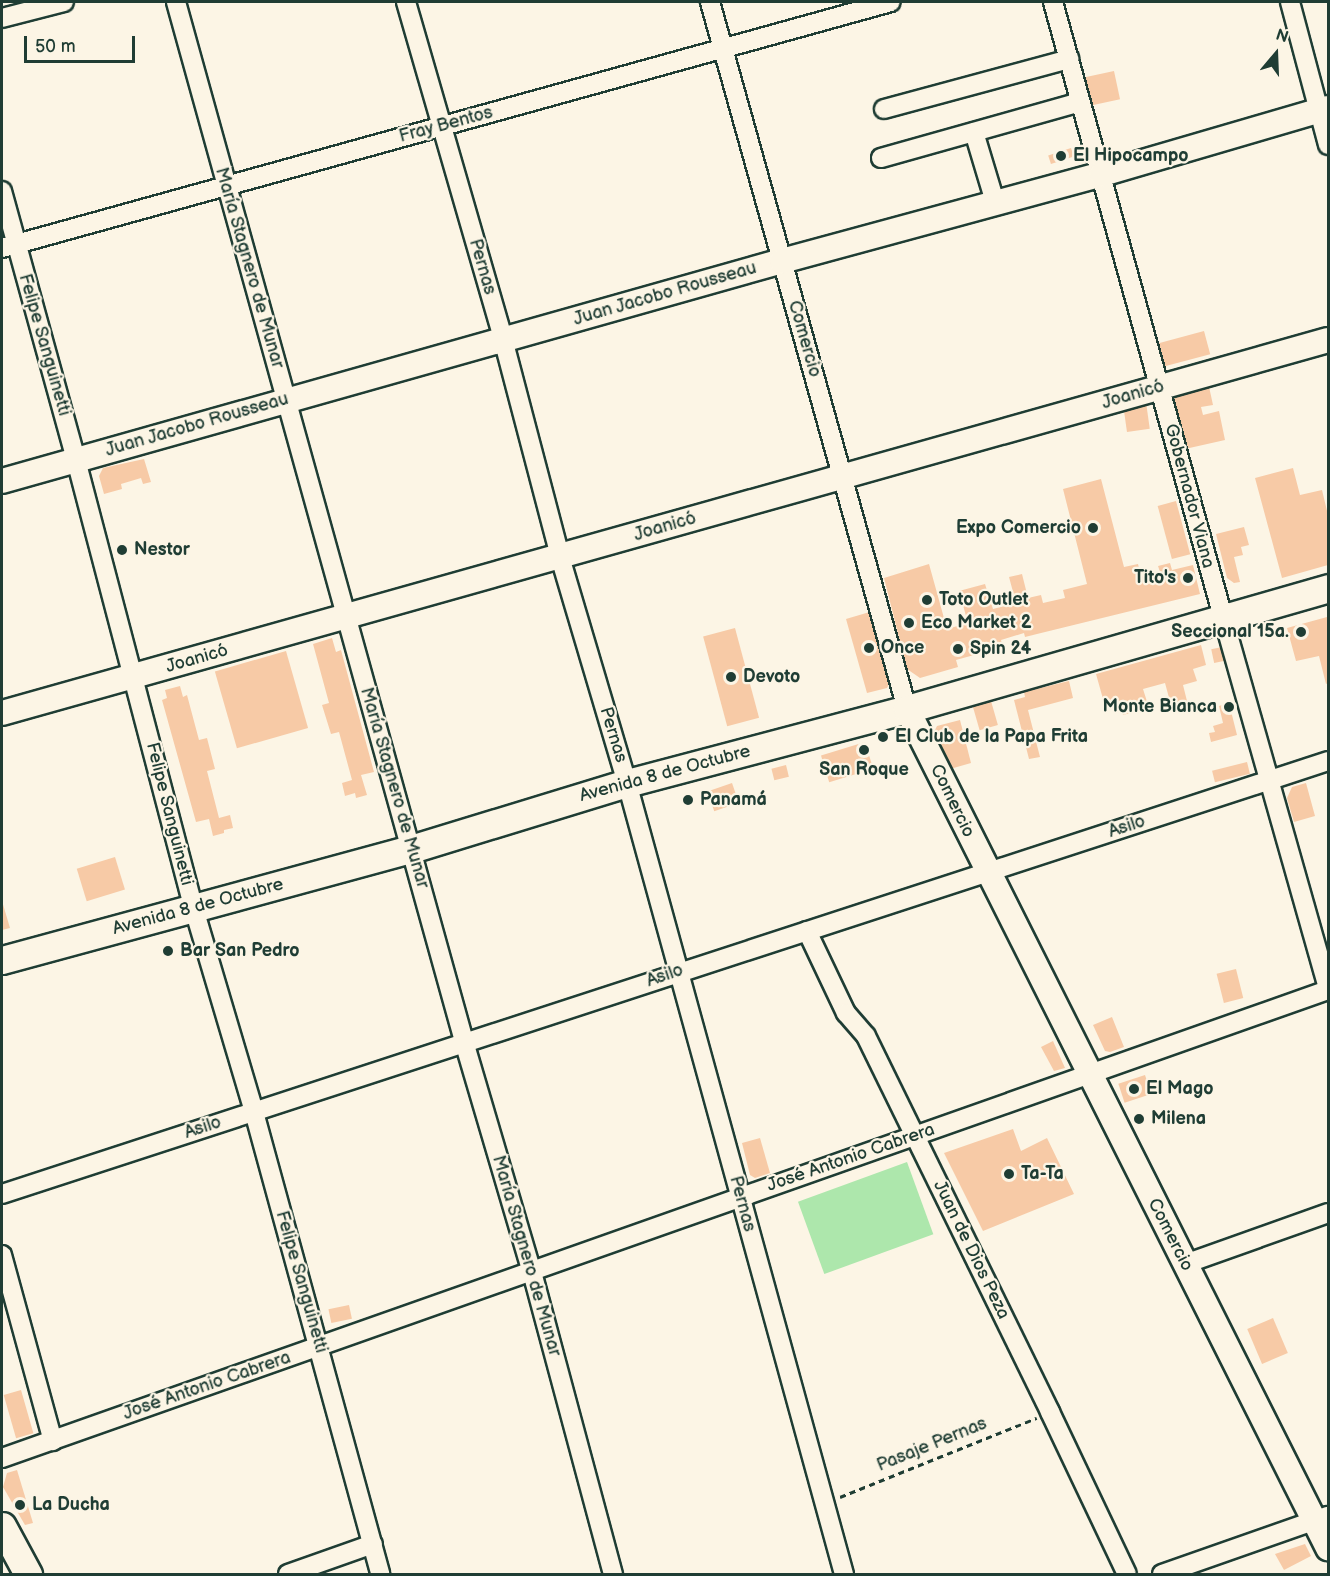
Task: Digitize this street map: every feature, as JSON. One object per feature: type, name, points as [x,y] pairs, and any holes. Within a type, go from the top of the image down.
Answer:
[{"type":"main road","name":"Avenida 8 de Octubre","points":[[2,960],[411,849],[627,783],[907,709],[1329,588]]},
{"type":"main road","points":[[2,1526],[28,1575]]},
{"type":"street","points":[[2,18],[64,2]]},
{"type":"street","name":"María Stagnero de Munar","points":[[176,2],[345,618],[465,1045],[532,1272],[614,1575]]},
{"type":"street","name":"Pernas","points":[[406,2],[503,339],[560,557],[627,783],[844,1575]]},
{"type":"street","name":"Comercio","points":[[710,2],[907,709],[1185,1264],[1322,1518],[1329,1548]]},
{"type":"street","name":"Fray Bentos","points":[[8,246],[891,2]]},
{"type":"street","name":"Gobernador Viana","points":[[1053,2],[1329,990]]},
{"type":"street","points":[[1290,2],[1324,109],[1329,145]]},
{"type":"street","points":[[884,109],[1069,59]]},
{"type":"street","points":[[881,158],[1080,102]]},
{"type":"street","name":"Juan Jacobo Rousseau","points":[[2,481],[782,261],[1102,174],[1324,109]]},
{"type":"street","points":[[974,132],[995,202]]},
{"type":"street","name":"Felipe Sanguinetti","points":[[2,191],[8,246],[76,460],[194,909],[254,1112],[380,1575]]},
{"type":"street","name":"Joanicó","points":[[2,713],[1329,340]]},
{"type":"street","name":"Asilo","points":[[2,1194],[465,1045],[679,971],[1329,761]]},
{"type":"street","name":"Juan de Dios Peza","points":[[807,931],[846,1013],[866,1036],[1127,1575]]},
{"type":"street","name":"José Antonio Cabrera","points":[[2,1458],[1329,990]]},
{"type":"street","points":[[1185,1264],[1329,1213]]},
{"type":"street","points":[[2,1255],[53,1441]]},
{"type":"street","points":[[1162,1575],[1322,1518]]},
{"type":"street","points":[[288,1575],[372,1545]]},
{"type":"path","name":"Pasaje Pernas","points":[[824,1503],[1050,1412]]},
{"type":"green space","points":[[907,1162],[933,1234],[824,1274],[798,1202]]},
{"type":"building","points":[[1114,71],[1120,99],[1089,106],[1083,78]]},
{"type":"building","name":"El Hipocampo","points":[[1071,148],[1074,157],[1051,164],[1048,155]]},
{"type":"building","points":[[1204,331],[1210,354],[1165,366],[1159,343]]},
{"type":"building","points":[[1208,382],[1213,405],[1201,407],[1203,415],[1219,411],[1225,440],[1185,449],[1174,396],[1177,389]]},
{"type":"building","points":[[1146,402],[1150,429],[1127,432],[1123,405]]},
{"type":"building","points":[[144,459],[151,482],[143,484],[141,478],[121,484],[122,489],[104,494],[99,476],[103,468]]},
{"type":"building","points":[[1293,468],[1300,495],[1322,490],[1328,515],[1328,565],[1282,578],[1255,478]]},
{"type":"building","points":[[1101,479],[1124,567],[1138,564],[1141,576],[1160,572],[1158,566],[1170,563],[1172,570],[1193,565],[1200,594],[1025,637],[1024,633],[1001,640],[1003,647],[956,660],[958,667],[920,678],[907,669],[884,578],[929,564],[947,629],[968,623],[959,591],[985,584],[993,609],[1016,603],[1009,577],[1022,574],[1028,598],[1041,595],[1043,603],[1065,598],[1063,590],[1087,584],[1063,489]]},
{"type":"building","points":[[1176,501],[1190,554],[1172,559],[1158,506]]},
{"type":"building","points":[[1244,527],[1249,545],[1241,547],[1243,555],[1234,557],[1240,582],[1234,583],[1227,578],[1216,534]]},
{"type":"building","name":"Once","points":[[873,611],[892,678],[887,688],[867,693],[846,619]]},
{"type":"building","points":[[1327,617],[1328,683],[1326,684],[1319,656],[1296,661],[1287,628]]},
{"type":"building","name":"Devoto","points":[[735,628],[759,718],[727,726],[703,637]]},
{"type":"building","points":[[332,638],[336,652],[341,650],[374,772],[361,775],[367,795],[356,798],[355,793],[345,796],[342,783],[352,780],[339,732],[331,734],[322,705],[329,703],[313,644]]},
{"type":"building","points":[[1201,645],[1206,665],[1193,669],[1197,681],[1183,685],[1187,701],[1171,705],[1165,683],[1143,689],[1149,708],[1123,715],[1119,702],[1105,706],[1096,674]]},
{"type":"building","points":[[1222,647],[1225,661],[1214,663],[1211,649]]},
{"type":"building","points":[[286,651],[308,728],[237,748],[215,671]]},
{"type":"building","points":[[1069,681],[1073,698],[1028,710],[1040,757],[1029,759],[1014,700],[1025,697],[1024,692]]},
{"type":"building","points":[[180,686],[183,697],[187,695],[199,740],[207,738],[215,769],[207,771],[219,818],[230,815],[233,828],[213,836],[209,819],[196,822],[162,700],[167,698],[165,690]]},
{"type":"building","points":[[991,701],[998,725],[980,730],[973,706]]},
{"type":"building","points":[[1229,703],[1237,735],[1211,742],[1209,733],[1215,732],[1213,726],[1223,723],[1219,706]]},
{"type":"building","points":[[960,720],[971,763],[950,769],[932,736],[937,726]]},
{"type":"building","points":[[865,742],[873,769],[829,782],[821,755]]},
{"type":"building","points":[[1247,762],[1250,774],[1215,782],[1212,771]]},
{"type":"building","points":[[786,765],[789,777],[774,780],[771,769]]},
{"type":"building","points":[[732,783],[739,803],[714,811],[707,791]]},
{"type":"building","points":[[1306,783],[1315,816],[1294,822],[1287,798],[1292,787]]},
{"type":"building","points":[[115,857],[125,890],[87,901],[77,869]]},
{"type":"building","points":[[2,901],[10,928],[2,930]]},
{"type":"building","points":[[1236,969],[1243,998],[1224,1003],[1217,974]]},
{"type":"building","points":[[1112,1017],[1124,1047],[1110,1052],[1105,1051],[1093,1025]]},
{"type":"building","points":[[1053,1041],[1065,1068],[1054,1071],[1041,1047]]},
{"type":"building","name":"El Mago","points":[[1145,1075],[1151,1094],[1125,1103],[1118,1084]]},
{"type":"building","name":"Ta-Ta","points":[[1013,1129],[1021,1151],[1047,1138],[1074,1194],[983,1231],[944,1153]]},
{"type":"building","points":[[760,1138],[770,1173],[755,1178],[750,1175],[742,1143]]},
{"type":"building","points":[[349,1305],[352,1319],[331,1323],[328,1309]]},
{"type":"building","points":[[1273,1318],[1288,1353],[1262,1364],[1247,1329]]},
{"type":"building","points":[[21,1390],[33,1433],[16,1438],[4,1395]]},
{"type":"building","name":"La Ducha","points":[[17,1470],[33,1523],[25,1525],[3,1487],[7,1473]]},
{"type":"building","points":[[1305,1544],[1311,1556],[1284,1570],[1275,1554]]},
{"type":"place","name":"El Hipocampo","points":[[1061,156]]},
{"type":"place","name":"Expo Comercio","points":[[1093,528]]},
{"type":"place","name":"Nestor","points":[[122,550]]},
{"type":"place","name":"Tito's","points":[[1188,578]]},
{"type":"place","name":"Toto Outlet","points":[[927,600]]},
{"type":"place","name":"Eco Market 2","points":[[909,623]]},
{"type":"place","name":"Seccional 15a.","points":[[1301,632]]},
{"type":"place","name":"Once","points":[[869,648]]},
{"type":"place","name":"Spin 24","points":[[958,649]]},
{"type":"place","name":"Devoto","points":[[731,677]]},
{"type":"place","name":"Monte Bianca","points":[[1229,707]]},
{"type":"place","name":"El Club de la Papa Frita","points":[[883,737]]},
{"type":"place","name":"San Roque","points":[[864,750]]},
{"type":"place","name":"Panamá","points":[[688,800]]},
{"type":"place","name":"Bar San Pedro","points":[[168,951]]},
{"type":"place","name":"El Mago","points":[[1134,1089]]},
{"type":"place","name":"Milena","points":[[1139,1119]]},
{"type":"place","name":"Ta-Ta","points":[[1009,1174]]},
{"type":"place","name":"La Ducha","points":[[20,1505]]}]
